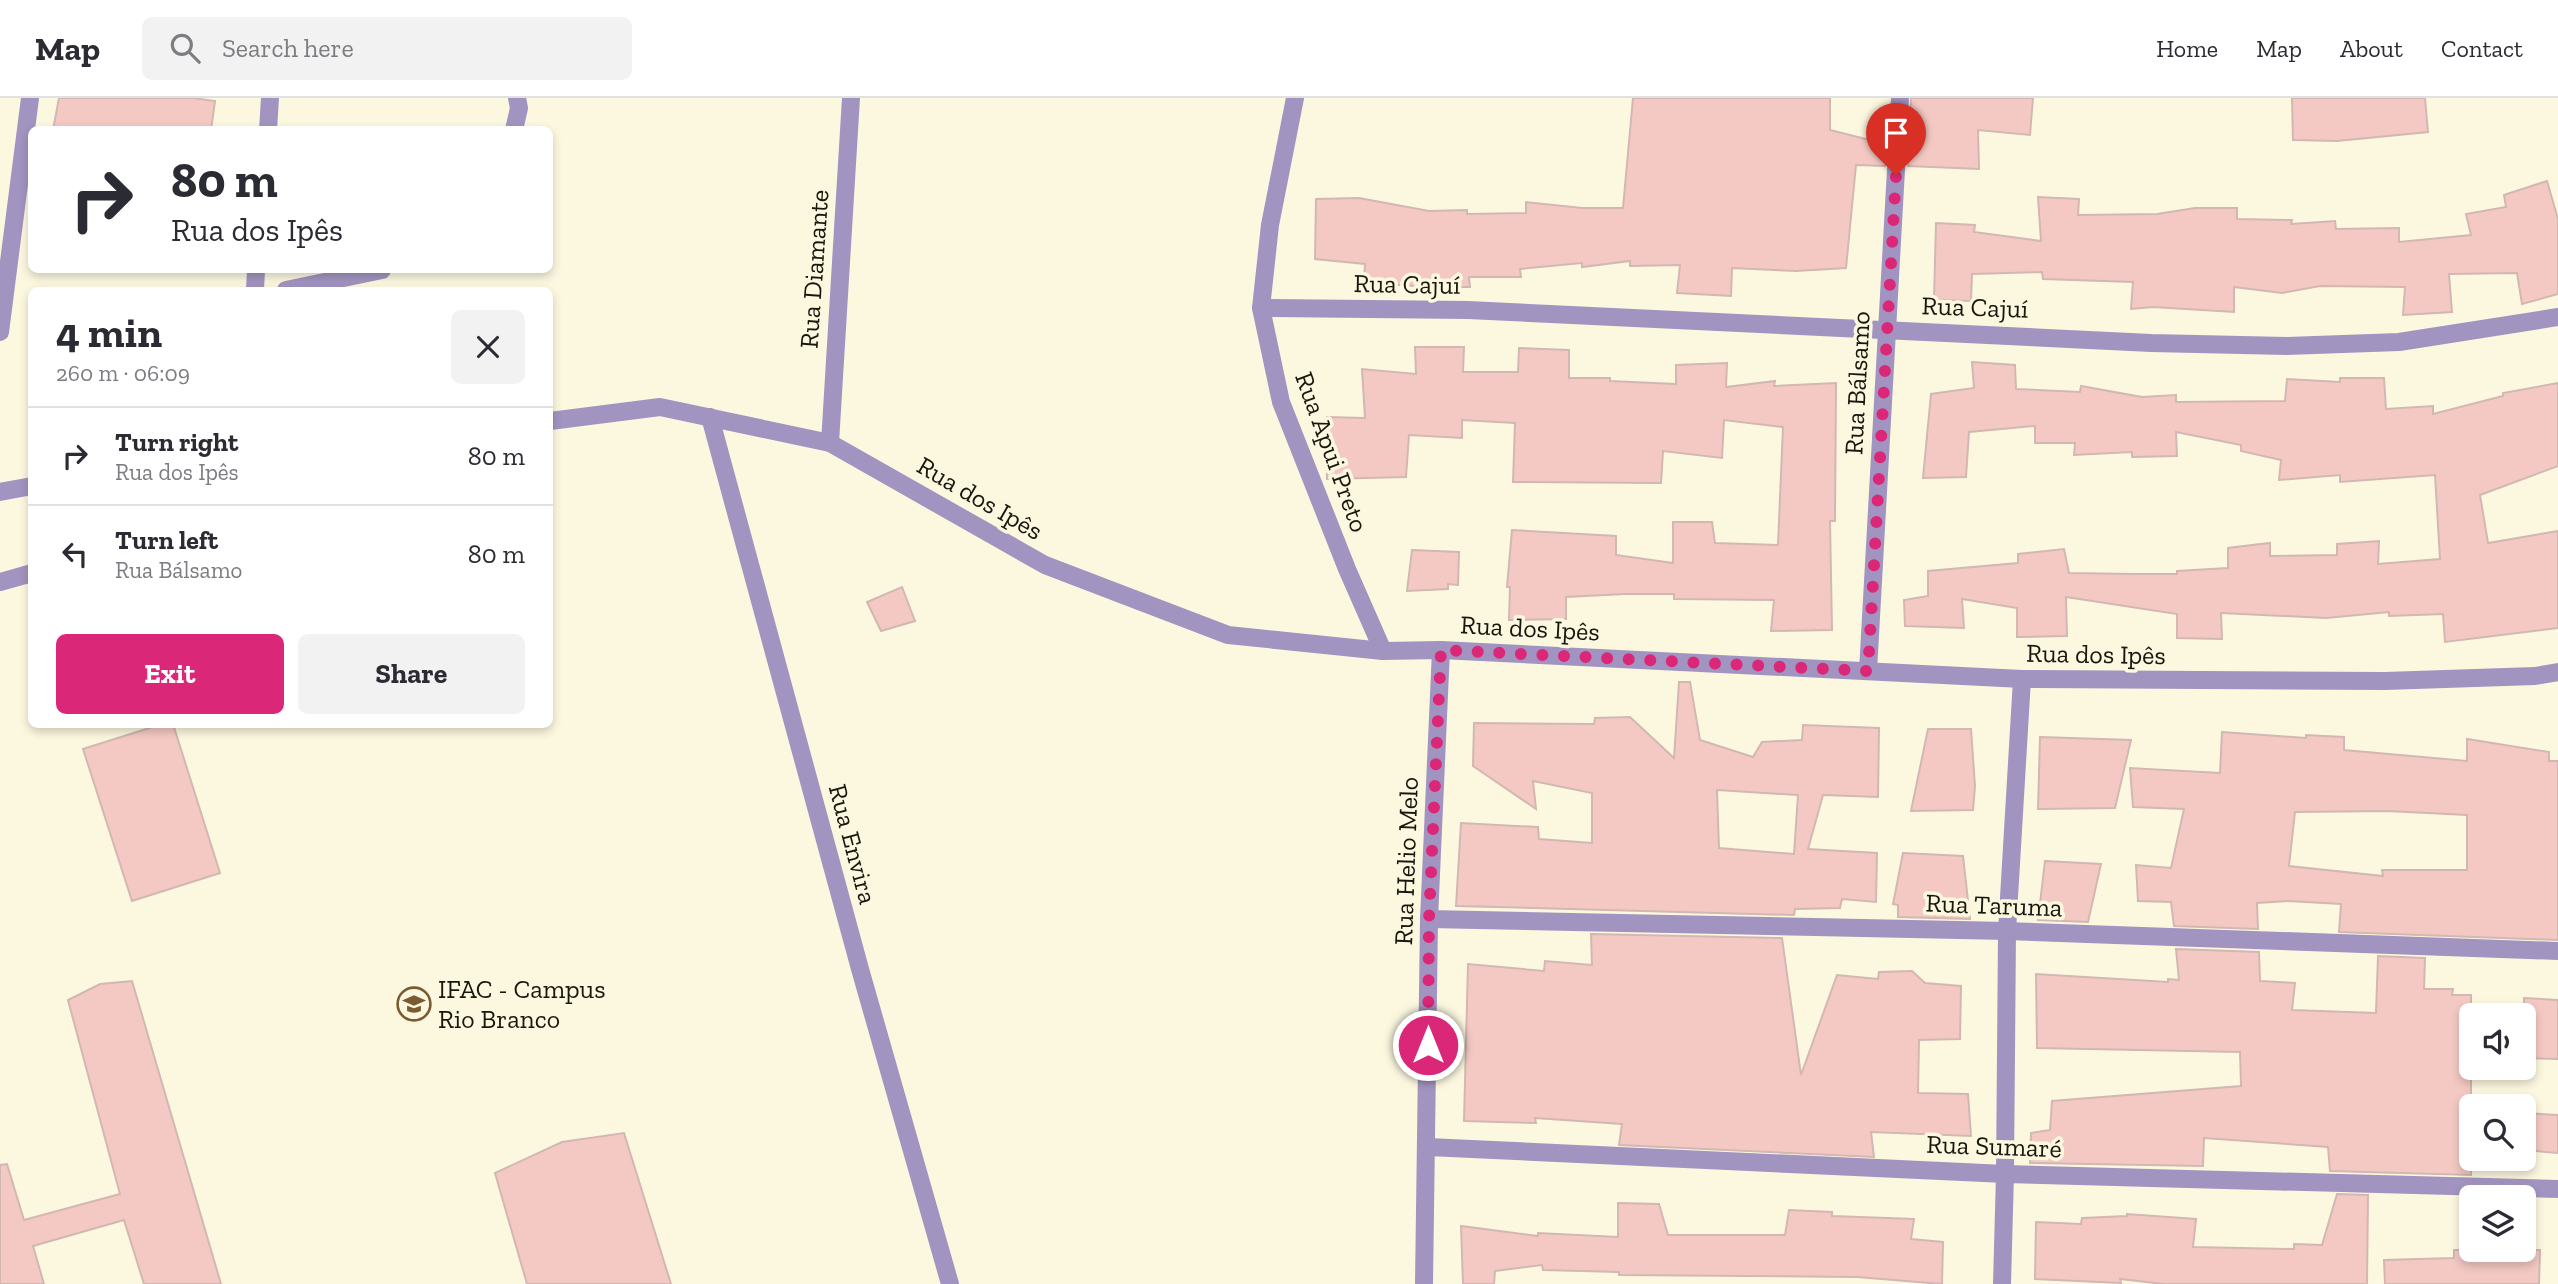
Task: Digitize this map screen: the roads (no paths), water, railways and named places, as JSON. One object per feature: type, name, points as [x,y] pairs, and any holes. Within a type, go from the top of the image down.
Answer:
[{"type":"street","points":[[0,332],[30,98]]},
{"type":"street","points":[[268,126],[270,98]]},
{"type":"street","points":[[515,126],[519,108],[517,98]]},
{"type":"street","name":"Rua Diamante","points":[[830,443],[851,98]]},
{"type":"street","name":"Rua Apui Preto","points":[[1295,98],[1270,225],[1261,308],[1282,402],[1347,569],[1383,651]]},
{"type":"street","name":"Rua Bálsamo","points":[[1868,671],[1900,98]]},
{"type":"street","points":[[300,287],[368,273]]},
{"type":"street","name":"Rua Cajuí","points":[[1261,308],[1468,310],[2151,343],[2287,346],[2399,342],[2558,317]]},
{"type":"street","name":"Rua dos Ipês","points":[[553,421],[660,407],[830,443],[1045,565],[1227,635],[1383,651],[1441,650],[2022,679],[2385,681],[2535,676],[2558,671]]},
{"type":"street","name":"Rua Envira","points":[[709,417],[860,969],[950,1284]]},
{"type":"street","points":[[0,492],[28,487]]},
{"type":"street","points":[[0,581],[28,574]]},
{"type":"street","name":"Rua Helio Melo","points":[[1424,1284],[1429,919],[1441,650]]},
{"type":"street","points":[[2002,1284],[2007,931],[2022,679]]},
{"type":"street","name":"Rua Taruma","points":[[1429,919],[2007,931],[2558,951]]},
{"type":"street","name":"Rua Sumaré","points":[[1427,1147],[2005,1174],[2558,1189]]},
{"type":"place","name":"IFAC - Campus Rio Branco","points":[[414,1004]]}]
